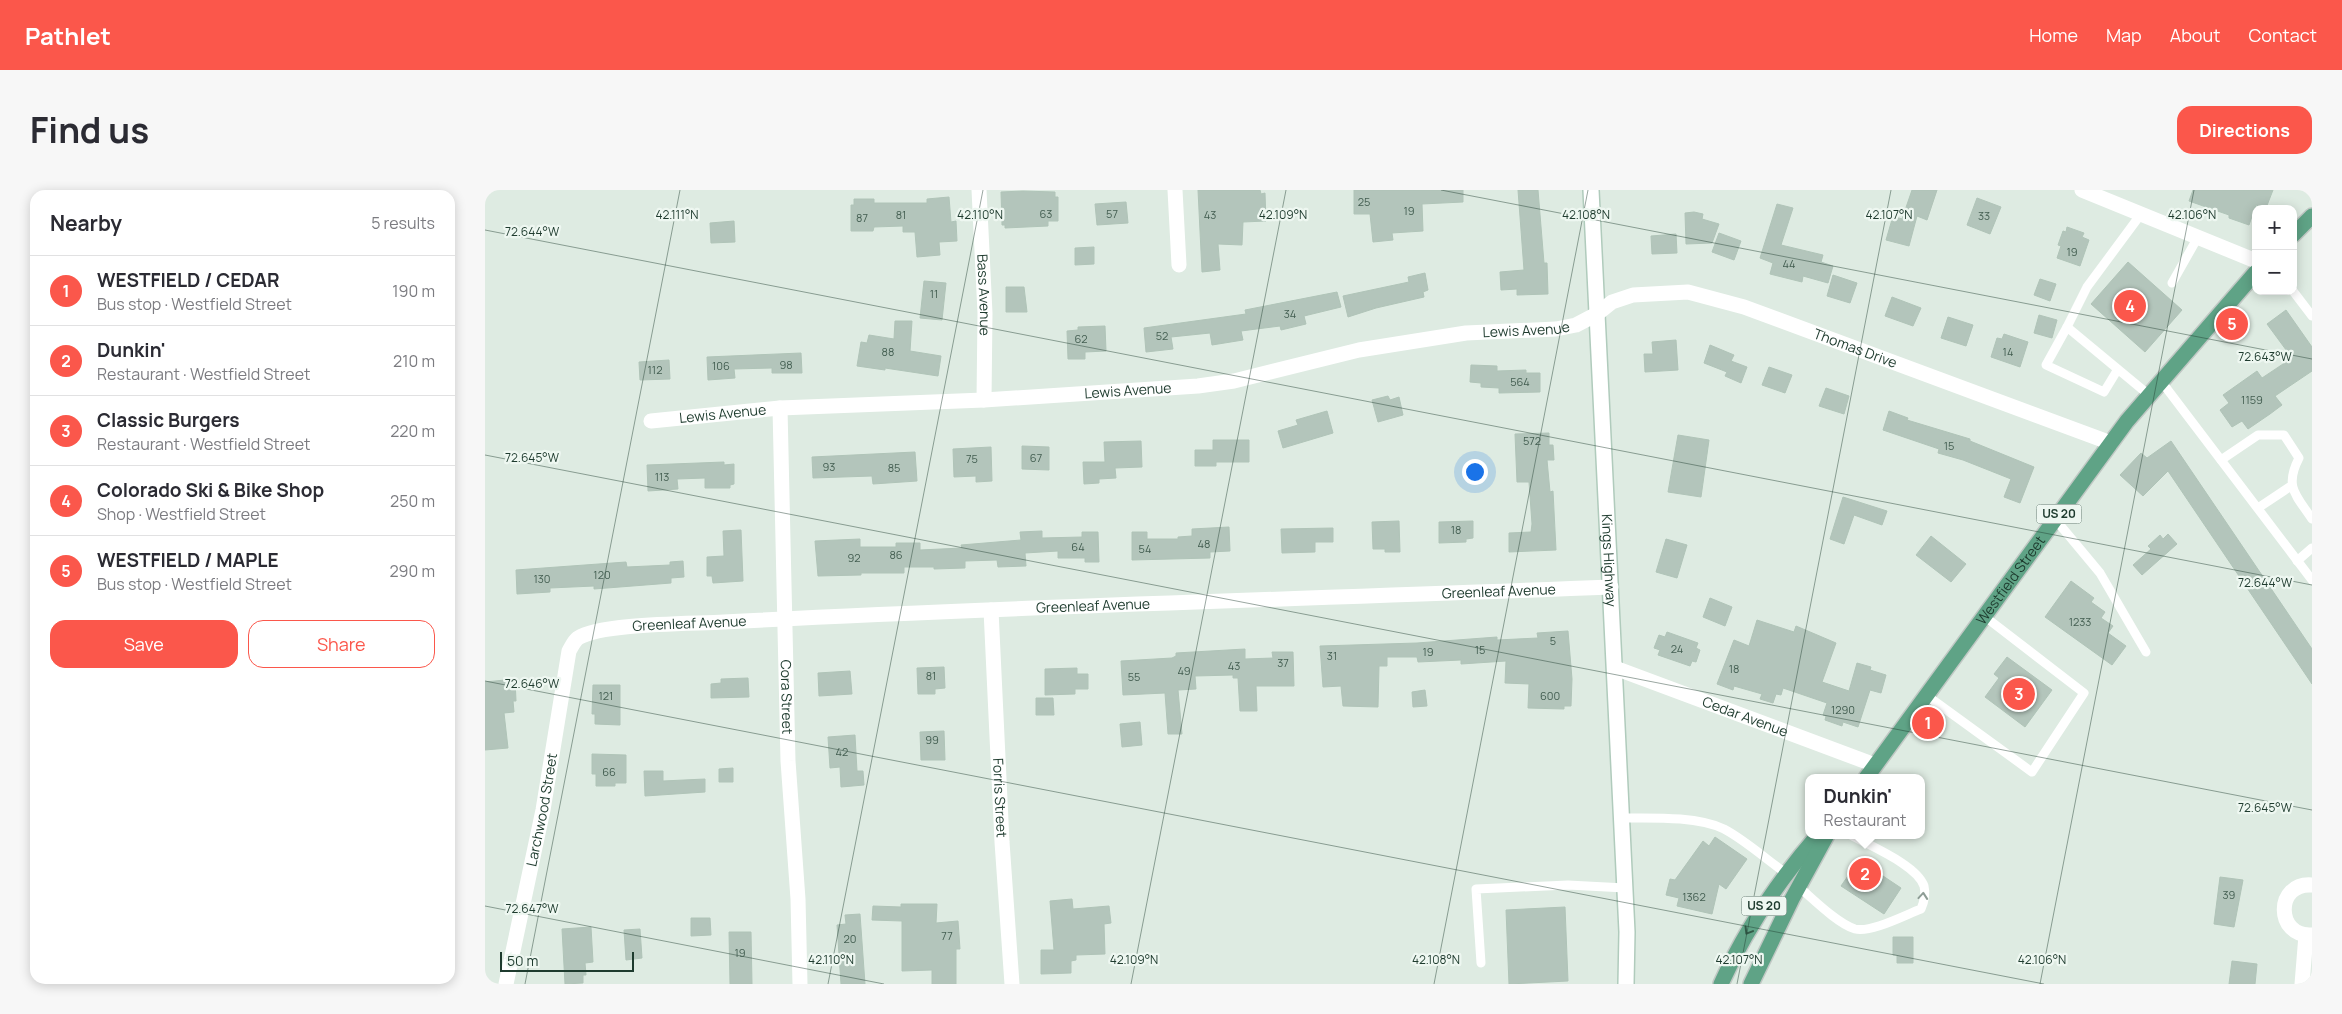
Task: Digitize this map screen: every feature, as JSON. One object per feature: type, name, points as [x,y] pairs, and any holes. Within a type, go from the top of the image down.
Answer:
[{"type":"main road","points":[[2297,231],[2312,216]]},
{"type":"main road","name":"Westfield Street","points":[[1870,772],[2111,443],[2149,395],[2252,277]]},
{"type":"main road","name":"US 20","points":[[1721,984],[1752,924],[1787,874],[1815,839]]},
{"type":"main road","name":"US 20","points":[[1751,984],[1825,839]]},
{"type":"street","name":"Bass Avenue","points":[[979,190],[985,304],[984,400]]},
{"type":"street","points":[[1175,190],[1179,264]]},
{"type":"street","name":"Kings Highway","points":[[1591,190],[1622,818],[1627,932],[1626,984]]},
{"type":"street","points":[[2082,190],[2252,259]]},
{"type":"street","name":"Thomas Drive","points":[[1597,314],[1612,302],[1633,295],[1676,292],[1705,295],[1744,307],[2111,443]]},
{"type":"street","name":"Lewis Avenue","points":[[651,421],[780,408],[984,400],[1198,386],[1235,381],[1359,350],[1466,333],[1556,329],[1576,325],[1597,314]]},
{"type":"street","name":"Cora Street","points":[[780,408],[788,761],[798,899],[800,984]]},
{"type":"street","name":"Greenleaf Avenue","points":[[579,638],[592,632],[611,628],[786,619],[1611,587]]},
{"type":"street","name":"Forris Street","points":[[991,610],[1011,984]]},
{"type":"street","name":"Larchwood Street","points":[[506,984],[541,819],[569,651],[579,638]]},
{"type":"street","name":"Cedar Avenue","points":[[1615,668],[1870,772]]},
{"type":"street","points":[[2302,984],[2309,935],[2294,931],[2288,925],[2284,914],[2284,905],[2292,891],[2303,885],[2312,885]]},
{"type":"street","name":"Kings Highway","points":[[1627,932],[1635,984]]},
{"type":"lane","points":[[2118,369],[2104,392],[2046,365],[2087,287],[2141,214]]},
{"type":"lane","points":[[2172,282],[2198,237]]},
{"type":"lane","points":[[2296,295],[2312,316]]},
{"type":"lane","points":[[2067,326],[2149,395]]},
{"type":"lane","points":[[2161,381],[2312,580]]},
{"type":"lane","points":[[2221,460],[2258,435],[2285,435],[2299,458],[2293,470],[2291,486],[2312,520]]},
{"type":"lane","points":[[2257,508],[2291,486]]},
{"type":"lane","points":[[2055,519],[2100,572],[2146,652]]},
{"type":"lane","points":[[2297,560],[2312,548]]},
{"type":"lane","points":[[1926,695],[2032,772],[2084,693],[1984,616]]},
{"type":"lane","points":[[1622,818],[1664,818],[1706,824],[1724,830],[1787,874]]},
{"type":"lane","points":[[1799,887],[1845,924],[1856,929],[1872,928],[1921,909],[1925,899],[1924,886],[1919,876],[1902,863],[1858,839]]},
{"type":"lane","points":[[1481,963],[1476,889],[1568,885],[1625,888]]},
{"type":"building","points":[[1198,190],[1260,190],[1261,194],[1265,193],[1266,221],[1243,222],[1242,245],[1218,244],[1220,270],[1202,272]]},
{"type":"building","points":[[1354,190],[1463,190],[1463,202],[1422,204],[1423,231],[1392,233],[1393,240],[1373,242],[1370,214],[1354,214]]},
{"type":"building","points":[[1518,190],[1538,190],[1544,263],[1547,263],[1548,294],[1517,295],[1517,289],[1501,290],[1500,272],[1524,270]]},
{"type":"building","points":[[1912,190],[1937,190],[1927,220],[1917,216],[1909,246],[1886,240],[1893,216],[1902,219]]},
{"type":"building","points":[[2193,190],[2273,190],[2267,205],[2252,205],[2252,216],[2249,225],[2229,218],[2229,215],[2189,201]]},
{"type":"building","points":[[1001,192],[1055,192],[1055,197],[1058,197],[1058,221],[1048,221],[1048,226],[1005,228],[1005,225],[1002,225]]},
{"type":"building","points":[[949,197],[951,222],[956,221],[957,241],[939,242],[940,255],[917,257],[915,232],[903,232],[903,226],[874,227],[873,231],[851,231],[851,205],[854,205],[854,199],[874,199],[874,203],[927,203],[927,199]]},
{"type":"building","points":[[1977,198],[2001,207],[1990,234],[1967,225]]},
{"type":"building","points":[[1126,202],[1128,223],[1097,225],[1095,204]]},
{"type":"building","points":[[1777,204],[1793,208],[1781,245],[1823,255],[1821,262],[1833,266],[1828,283],[1803,276],[1802,282],[1770,274],[1773,263],[1760,258]]},
{"type":"building","points":[[1685,213],[1703,214],[1702,219],[1719,224],[1712,243],[1686,244]]},
{"type":"building","points":[[734,221],[735,242],[711,243],[710,223]]},
{"type":"building","points":[[2067,227],[2084,233],[2082,237],[2089,240],[2080,266],[2057,258],[2061,246],[2058,245],[2063,231],[2066,232]]},
{"type":"building","points":[[1719,233],[1741,241],[1734,260],[1712,252]]},
{"type":"building","points":[[1676,234],[1677,253],[1652,254],[1651,236]]},
{"type":"building","points":[[1094,247],[1094,264],[1075,265],[1075,248]]},
{"type":"building","points":[[2128,262],[2182,310],[2145,352],[2091,304]]},
{"type":"building","points":[[1425,273],[1428,290],[1423,292],[1424,297],[1376,308],[1348,317],[1343,296],[1409,282],[1408,277]]},
{"type":"building","points":[[1833,275],[1857,283],[1850,303],[1827,296]]},
{"type":"building","points":[[2040,279],[2056,284],[2050,301],[2034,295]]},
{"type":"building","points":[[924,281],[946,283],[942,320],[920,318]]},
{"type":"building","points":[[1006,287],[1024,287],[1027,312],[1006,312]]},
{"type":"building","points":[[1337,292],[1341,307],[1304,316],[1306,324],[1281,330],[1280,326],[1241,331],[1243,340],[1212,345],[1210,333],[1171,337],[1173,349],[1146,352],[1144,328],[1246,314],[1245,310]]},
{"type":"building","points":[[1892,297],[1921,308],[1913,326],[1885,316]]},
{"type":"building","points":[[2286,310],[2312,347],[2312,371],[2275,396],[2282,405],[2270,414],[2248,429],[2242,421],[2232,427],[2220,410],[2229,403],[2223,395],[2257,371],[2262,378],[2292,358],[2267,324]]},
{"type":"building","points":[[2039,315],[2057,320],[2052,338],[2034,333]]},
{"type":"building","points":[[1948,317],[1973,325],[1966,346],[1941,338]]},
{"type":"building","points":[[895,321],[912,321],[910,351],[941,356],[938,376],[857,366],[861,342],[867,343],[869,335],[894,339]]},
{"type":"building","points":[[1105,326],[1106,351],[1085,352],[1085,359],[1068,359],[1067,331],[1078,330],[1078,327]]},
{"type":"building","points":[[2004,334],[2028,342],[2020,367],[1991,357],[1997,338],[2002,339]]},
{"type":"building","points":[[1676,340],[1678,370],[1645,372],[1644,354],[1653,354],[1652,342]]},
{"type":"building","points":[[1710,345],[1734,355],[1731,361],[1747,367],[1741,383],[1725,376],[1727,372],[1704,363]]},
{"type":"building","points":[[801,353],[802,373],[772,373],[772,368],[734,369],[735,378],[708,380],[707,357]]},
{"type":"building","points":[[669,360],[670,379],[640,380],[639,362]]},
{"type":"building","points":[[1471,365],[1497,366],[1497,371],[1526,370],[1526,373],[1540,373],[1540,392],[1499,393],[1499,388],[1481,387],[1481,383],[1470,382]]},
{"type":"building","points":[[1769,367],[1792,375],[1785,393],[1762,385]]},
{"type":"building","points":[[1826,388],[1849,396],[1844,414],[1819,406]]},
{"type":"building","points":[[1388,396],[1390,400],[1399,397],[1403,415],[1378,422],[1372,400]]},
{"type":"building","points":[[1327,411],[1333,433],[1283,448],[1278,431],[1298,425],[1296,420]]},
{"type":"building","points":[[1889,411],[1908,418],[1907,420],[1970,439],[1970,441],[2034,467],[2020,503],[2004,497],[2011,479],[1963,460],[1938,453],[1939,449],[1883,430]]},
{"type":"building","points":[[1549,433],[1549,445],[1553,445],[1554,460],[1547,460],[1550,492],[1553,491],[1556,550],[1509,552],[1509,533],[1531,532],[1532,524],[1529,482],[1517,482],[1515,434]]},
{"type":"building","points":[[1678,435],[1709,440],[1701,497],[1668,492]]},
{"type":"building","points":[[1213,440],[1249,440],[1249,462],[1216,462],[1216,466],[1195,466],[1195,450],[1213,450]]},
{"type":"building","points":[[1141,441],[1142,467],[1115,468],[1116,478],[1099,479],[1099,483],[1084,484],[1083,462],[1105,462],[1104,442]]},
{"type":"building","points":[[2171,441],[2312,649],[2312,684],[2168,471],[2143,496],[2120,475],[2141,453],[2147,458]]},
{"type":"building","points":[[1022,446],[1049,447],[1049,470],[1022,469]]},
{"type":"building","points":[[991,447],[992,481],[976,482],[976,476],[954,477],[953,449]]},
{"type":"building","points":[[915,452],[917,481],[873,484],[872,476],[813,478],[812,457]]},
{"type":"building","points":[[724,462],[724,465],[734,464],[734,484],[730,485],[730,488],[705,488],[705,478],[677,479],[678,489],[648,491],[647,465]]},
{"type":"building","points":[[1843,497],[1887,511],[1882,525],[1854,515],[1844,544],[1830,539]]},
{"type":"building","points":[[1399,521],[1400,552],[1385,552],[1385,549],[1373,549],[1372,522]]},
{"type":"building","points":[[1473,521],[1473,538],[1466,539],[1466,542],[1439,543],[1439,522]]},
{"type":"building","points":[[1229,527],[1230,551],[1210,552],[1210,558],[1132,560],[1132,532],[1147,532],[1147,539],[1178,539],[1178,537],[1192,536],[1192,529]]},
{"type":"building","points":[[1333,528],[1333,542],[1315,542],[1315,552],[1282,553],[1281,529]]},
{"type":"building","points":[[741,530],[743,581],[713,583],[712,576],[707,576],[707,557],[724,556],[723,531]]},
{"type":"building","points":[[1042,531],[1042,538],[1082,537],[1082,532],[1098,532],[1099,562],[1085,562],[1085,558],[1058,558],[1058,551],[1025,553],[1026,566],[998,567],[997,560],[965,561],[965,568],[934,569],[934,567],[904,567],[904,573],[818,576],[815,541],[860,539],[860,547],[896,547],[896,543],[920,543],[920,550],[962,548],[961,545],[1021,540],[1020,532]]},
{"type":"building","points":[[2168,534],[2177,544],[2142,575],[2133,565],[2151,549],[2148,546],[2160,535],[2163,539]]},
{"type":"building","points":[[1931,536],[1966,564],[1951,582],[1916,555]]},
{"type":"building","points":[[1666,539],[1687,545],[1677,578],[1656,572]]},
{"type":"building","points":[[683,561],[684,577],[671,578],[671,583],[594,589],[594,586],[550,588],[550,592],[517,594],[516,570],[626,562],[627,567],[670,565],[670,562]]},
{"type":"building","points":[[2071,581],[2094,598],[2091,602],[2105,612],[2101,618],[2113,626],[2108,633],[2126,646],[2112,665],[2045,617]]},
{"type":"building","points":[[1710,598],[1732,607],[1725,626],[1703,617]]},
{"type":"building","points":[[1757,620],[1794,632],[1796,626],[1836,643],[1822,682],[1849,691],[1857,663],[1871,667],[1870,670],[1886,675],[1881,693],[1870,690],[1858,727],[1843,722],[1842,726],[1825,720],[1826,716],[1823,715],[1827,703],[1783,688],[1781,695],[1776,694],[1773,703],[1760,699],[1762,694],[1734,686],[1733,690],[1717,684],[1734,640],[1749,646]]},
{"type":"building","points":[[1568,631],[1572,679],[1571,706],[1564,706],[1564,709],[1528,708],[1529,684],[1505,683],[1506,661],[1461,664],[1461,660],[1418,662],[1417,657],[1387,657],[1387,666],[1379,666],[1378,707],[1343,706],[1341,686],[1323,687],[1320,646],[1417,643],[1497,637],[1497,640],[1538,638],[1537,633]]},
{"type":"building","points":[[1667,632],[1698,643],[1696,648],[1700,650],[1696,662],[1692,661],[1690,666],[1658,655],[1660,650],[1654,648],[1659,635],[1665,637]]},
{"type":"building","points":[[1245,649],[1245,659],[1273,658],[1272,652],[1293,652],[1294,686],[1256,686],[1257,711],[1240,711],[1238,678],[1233,678],[1233,675],[1195,676],[1196,689],[1178,690],[1182,734],[1168,734],[1165,693],[1123,695],[1121,661],[1172,658],[1176,656],[1176,653]]},
{"type":"building","points":[[2007,657],[2052,690],[2025,727],[1985,697],[1999,678],[1994,674]]},
{"type":"building","points":[[944,667],[945,688],[935,689],[935,694],[918,694],[917,668]]},
{"type":"building","points":[[1077,668],[1077,674],[1088,674],[1088,689],[1075,689],[1075,694],[1045,695],[1045,669]]},
{"type":"building","points":[[850,671],[852,694],[819,696],[818,673]]},
{"type":"building","points":[[748,678],[749,697],[711,698],[711,684],[721,683],[721,679]]},
{"type":"building","points":[[515,679],[516,701],[513,701],[514,712],[504,713],[508,748],[485,750],[485,682]]},
{"type":"building","points":[[593,685],[620,685],[620,725],[595,724],[595,714],[592,714]]},
{"type":"building","points":[[1425,690],[1427,706],[1413,707],[1412,692]]},
{"type":"building","points":[[1036,698],[1053,698],[1054,715],[1036,715]]},
{"type":"building","points":[[1140,722],[1142,745],[1122,747],[1120,724]]},
{"type":"building","points":[[944,731],[945,760],[921,760],[920,732]]},
{"type":"building","points":[[855,735],[857,771],[863,771],[864,785],[841,787],[840,767],[830,768],[828,737]]},
{"type":"building","points":[[592,754],[626,755],[626,783],[615,783],[615,786],[596,786],[596,774],[592,774]]},
{"type":"building","points":[[733,768],[733,782],[719,782],[719,769]]},
{"type":"building","points":[[644,771],[663,771],[663,781],[705,779],[705,792],[645,796]]},
{"type":"building","points":[[1715,837],[1747,859],[1726,889],[1719,884],[1712,914],[1677,906],[1679,898],[1666,895],[1670,879],[1675,880],[1703,841],[1709,846]]},
{"type":"building","points":[[1859,860],[1901,888],[1884,914],[1841,886]]},
{"type":"building","points":[[2220,877],[2243,880],[2234,927],[2214,924]]},
{"type":"building","points":[[1072,899],[1073,909],[1109,906],[1111,923],[1104,924],[1105,954],[1076,955],[1076,960],[1071,961],[1071,973],[1041,974],[1041,950],[1054,950],[1050,901]]},
{"type":"building","points":[[901,904],[937,904],[936,923],[958,921],[960,949],[956,949],[956,984],[932,984],[932,970],[902,971],[902,921],[872,920],[873,906],[901,907]]},
{"type":"building","points":[[1565,907],[1568,981],[1509,984],[1506,910]]},
{"type":"building","points":[[860,914],[865,984],[841,984],[837,925],[846,924],[845,915]]},
{"type":"building","points":[[691,918],[710,918],[711,935],[691,936]]},
{"type":"building","points":[[591,927],[593,962],[585,963],[586,975],[583,975],[583,983],[565,984],[562,929]]},
{"type":"building","points":[[640,929],[642,958],[626,960],[624,930]]},
{"type":"building","points":[[729,932],[751,932],[752,984],[730,984]]},
{"type":"building","points":[[1893,937],[1913,937],[1913,963],[1897,963],[1897,955],[1893,955]]},
{"type":"building","points":[[2232,961],[2257,964],[2255,984],[2229,984]]},
{"type":"place","name":"Colorado Ski & Bike Shop","points":[[2130,306]]},
{"type":"place","name":"WESTFIELD / MAPLE","points":[[2232,324]]},
{"type":"place","name":"Classic Burgers","points":[[2019,694]]},
{"type":"place","name":"WESTFIELD / CEDAR","points":[[1928,723]]},
{"type":"place","name":"Dunkin'","points":[[1865,874]]}]
